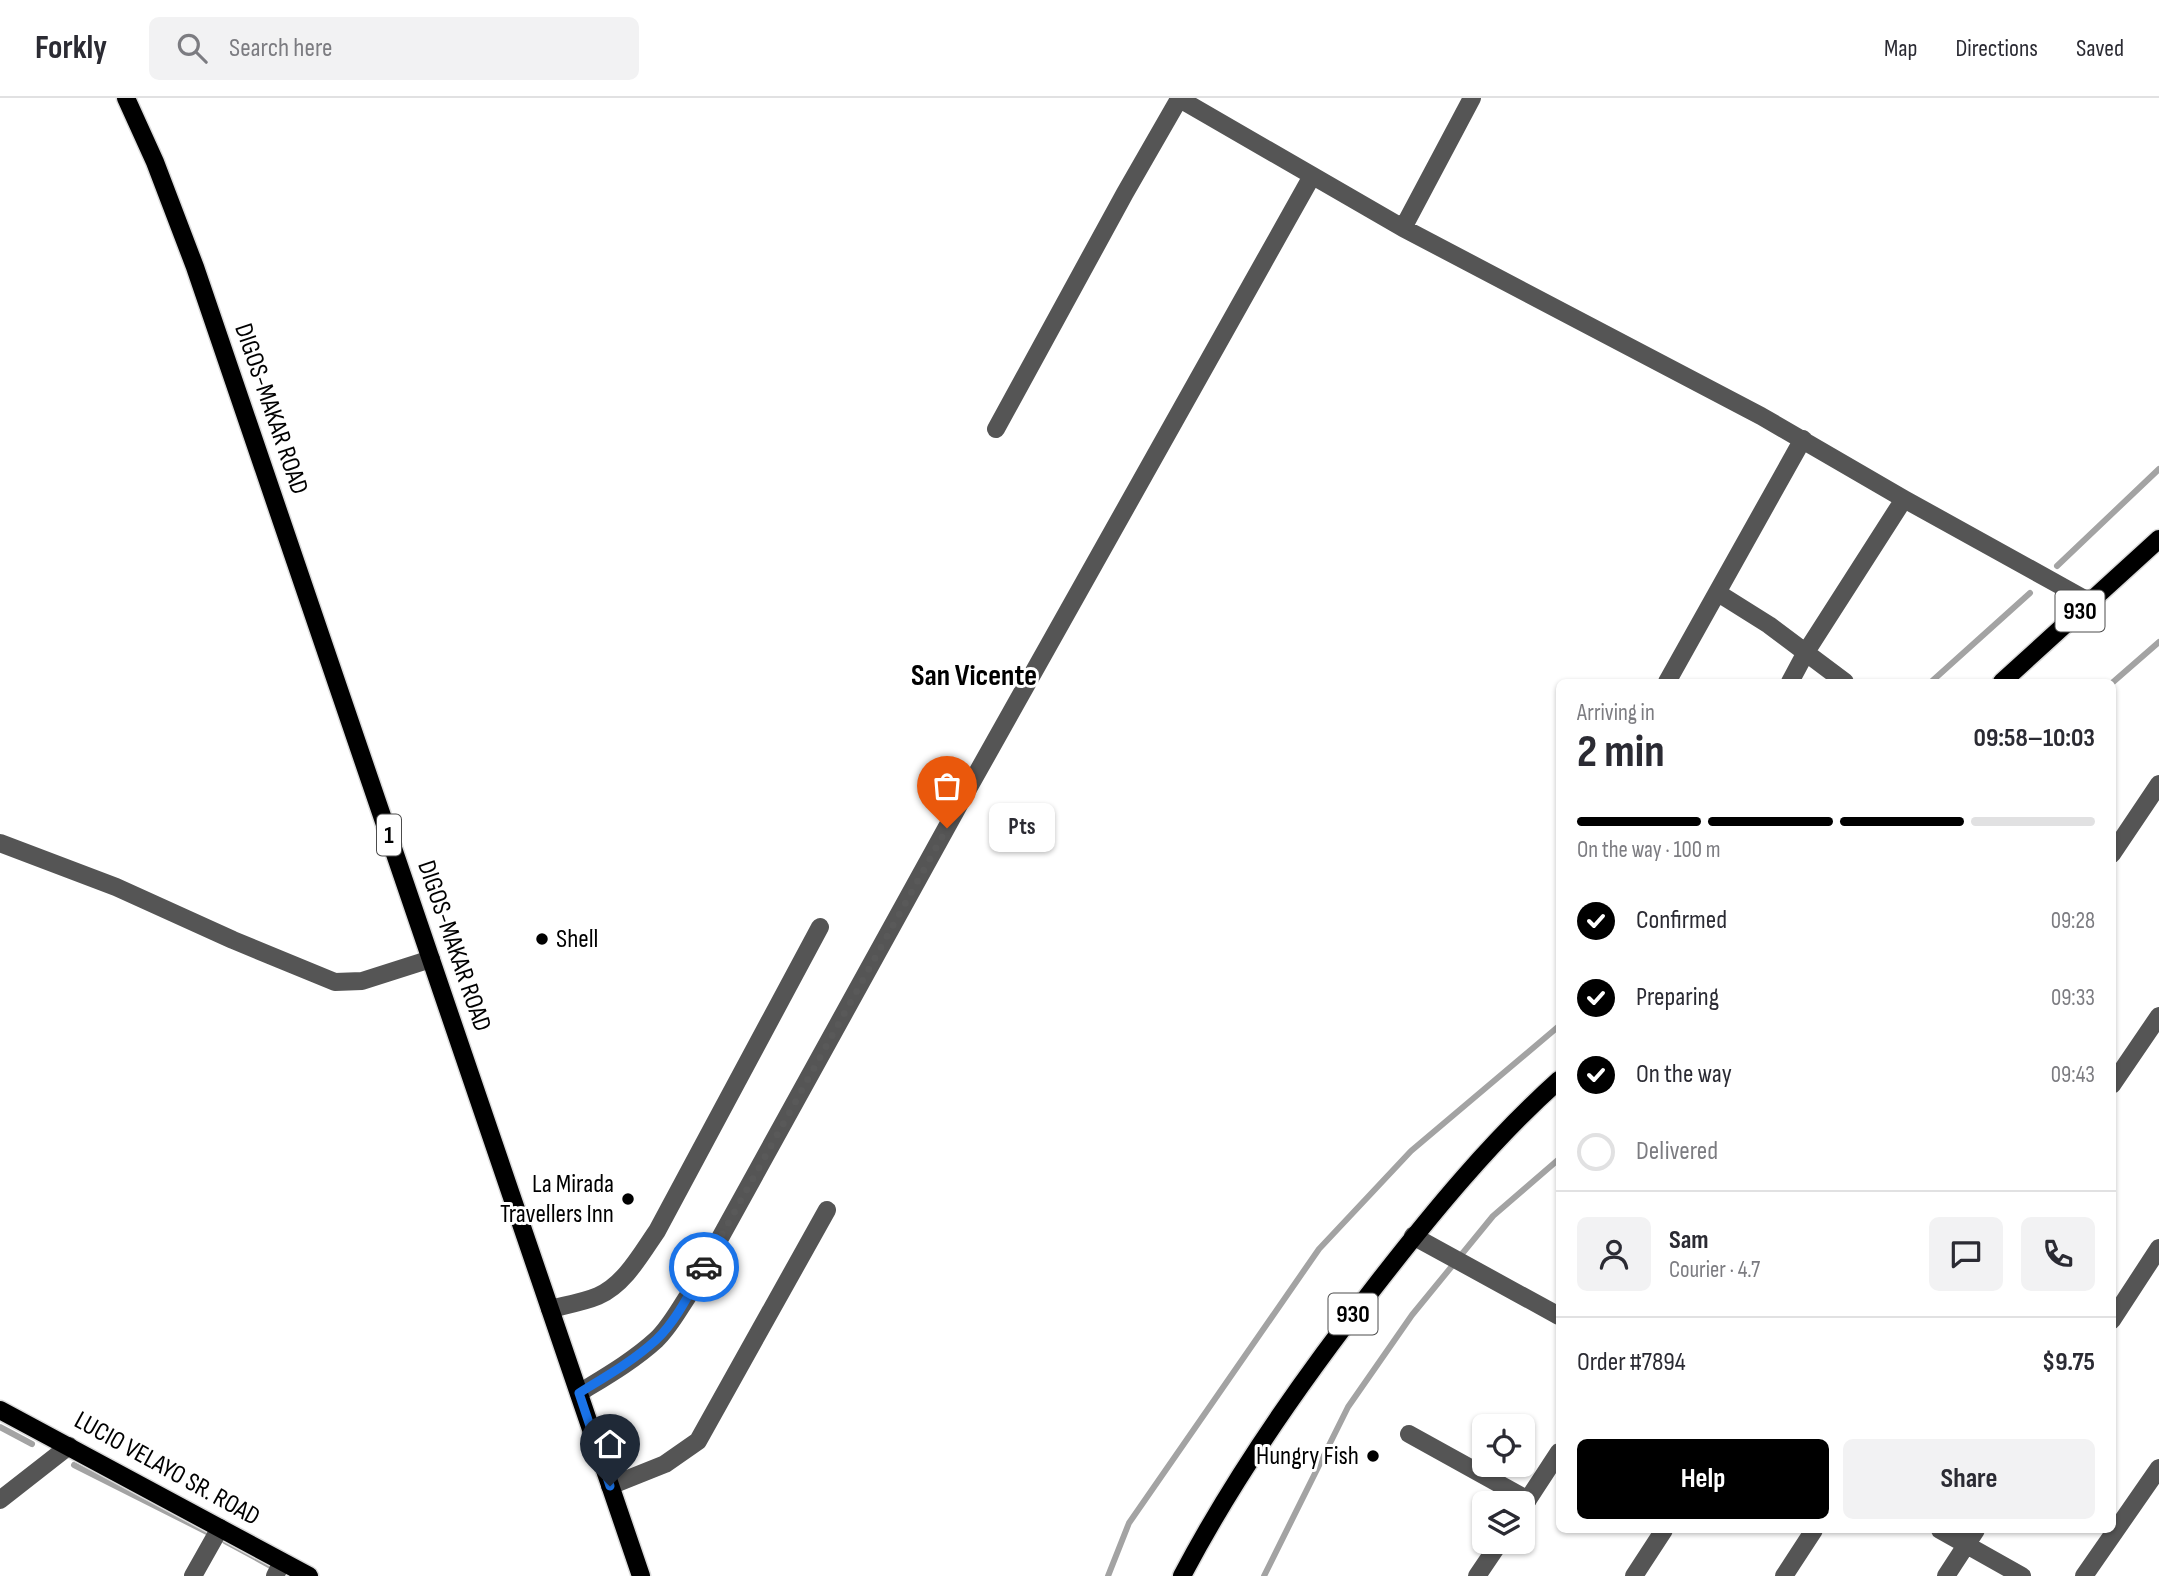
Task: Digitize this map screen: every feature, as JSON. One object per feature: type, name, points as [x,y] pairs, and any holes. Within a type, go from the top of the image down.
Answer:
[{"type":"main road","name":"DIGOS-MAKAR ROAD","points":[[126,98],[155,162],[195,267],[641,1576]]},
{"type":"main road","name":"930","points":[[2005,679],[2159,539]]},
{"type":"main road","name":"930","points":[[1182,1576],[1243,1471],[1322,1353],[1413,1236],[1503,1134],[1556,1083]]},
{"type":"main road","name":"LUCIO VELAYO SR. ROAD","points":[[0,1410],[220,1528],[279,1569],[309,1576]]},
{"type":"street","points":[[996,429],[1178,98],[1403,228],[1803,439],[2090,602]]},
{"type":"street","points":[[1403,228],[1472,98]]},
{"type":"street","points":[[579,1393],[624,1365],[656,1340],[688,1296],[1312,176]]},
{"type":"street","points":[[1669,679],[1803,439]]},
{"type":"street","points":[[1792,679],[1806,652],[1905,499]]},
{"type":"street","points":[[1718,593],[1841,679]]},
{"type":"street","points":[[2116,848],[2159,784]]},
{"type":"street","points":[[0,843],[116,887],[335,982],[362,981],[431,959]]},
{"type":"street","points":[[550,1309],[597,1297],[610,1290],[641,1255],[657,1231],[820,928]]},
{"type":"street","points":[[2116,1079],[2159,1016]]},
{"type":"street","points":[[610,1486],[665,1464],[698,1441],[827,1210]]},
{"type":"street","points":[[1413,1236],[1556,1314]]},
{"type":"street","points":[[2116,1314],[2159,1248]]},
{"type":"street","points":[[1409,1434],[1503,1491]]},
{"type":"street","points":[[0,1500],[69,1446]]},
{"type":"street","points":[[1534,1491],[1556,1457]]},
{"type":"street","points":[[2116,1530],[2159,1468]]},
{"type":"street","points":[[194,1576],[220,1528]]},
{"type":"street","points":[[1634,1576],[1662,1533]]},
{"type":"street","points":[[1784,1576],[1812,1533]]},
{"type":"street","points":[[1953,1533],[1971,1537],[2022,1576]]},
{"type":"street","points":[[2084,1576],[2114,1533]]},
{"type":"street","points":[[1946,1576],[1971,1537]]},
{"type":"street","points":[[1477,1576],[1492,1554]]},
{"type":"waterway","points":[[2057,566],[2159,469]]},
{"type":"waterway","points":[[1934,679],[2030,593]]},
{"type":"waterway","points":[[2116,680],[2159,642]]},
{"type":"waterway","points":[[1108,1576],[1129,1523],[1319,1249],[1411,1151],[1556,1029]]},
{"type":"waterway","points":[[1264,1576],[1348,1407],[1412,1315],[1493,1216],[1556,1162]]},
{"type":"waterway","points":[[0,1427],[32,1444]]},
{"type":"waterway","points":[[74,1465],[209,1533]]},
{"type":"waterway","points":[[225,1541],[269,1565]]},
{"type":"way so far","points":[[704,1267],[947,828]]},
{"type":"place","name":"Pts","points":[[947,828]]},
{"type":"place","name":"Shell","points":[[542,939]]},
{"type":"place","name":"La Mirada Travellers Inn","points":[[628,1199]]},
{"type":"place","name":"Hungry Fish","points":[[1373,1456]]},
{"type":"district","name":"San Vicente","points":[[974,676]]},
{"type":"route","points":[[610,1486],[579,1393],[624,1365],[656,1340],[671,1322],[704,1267]]}]
